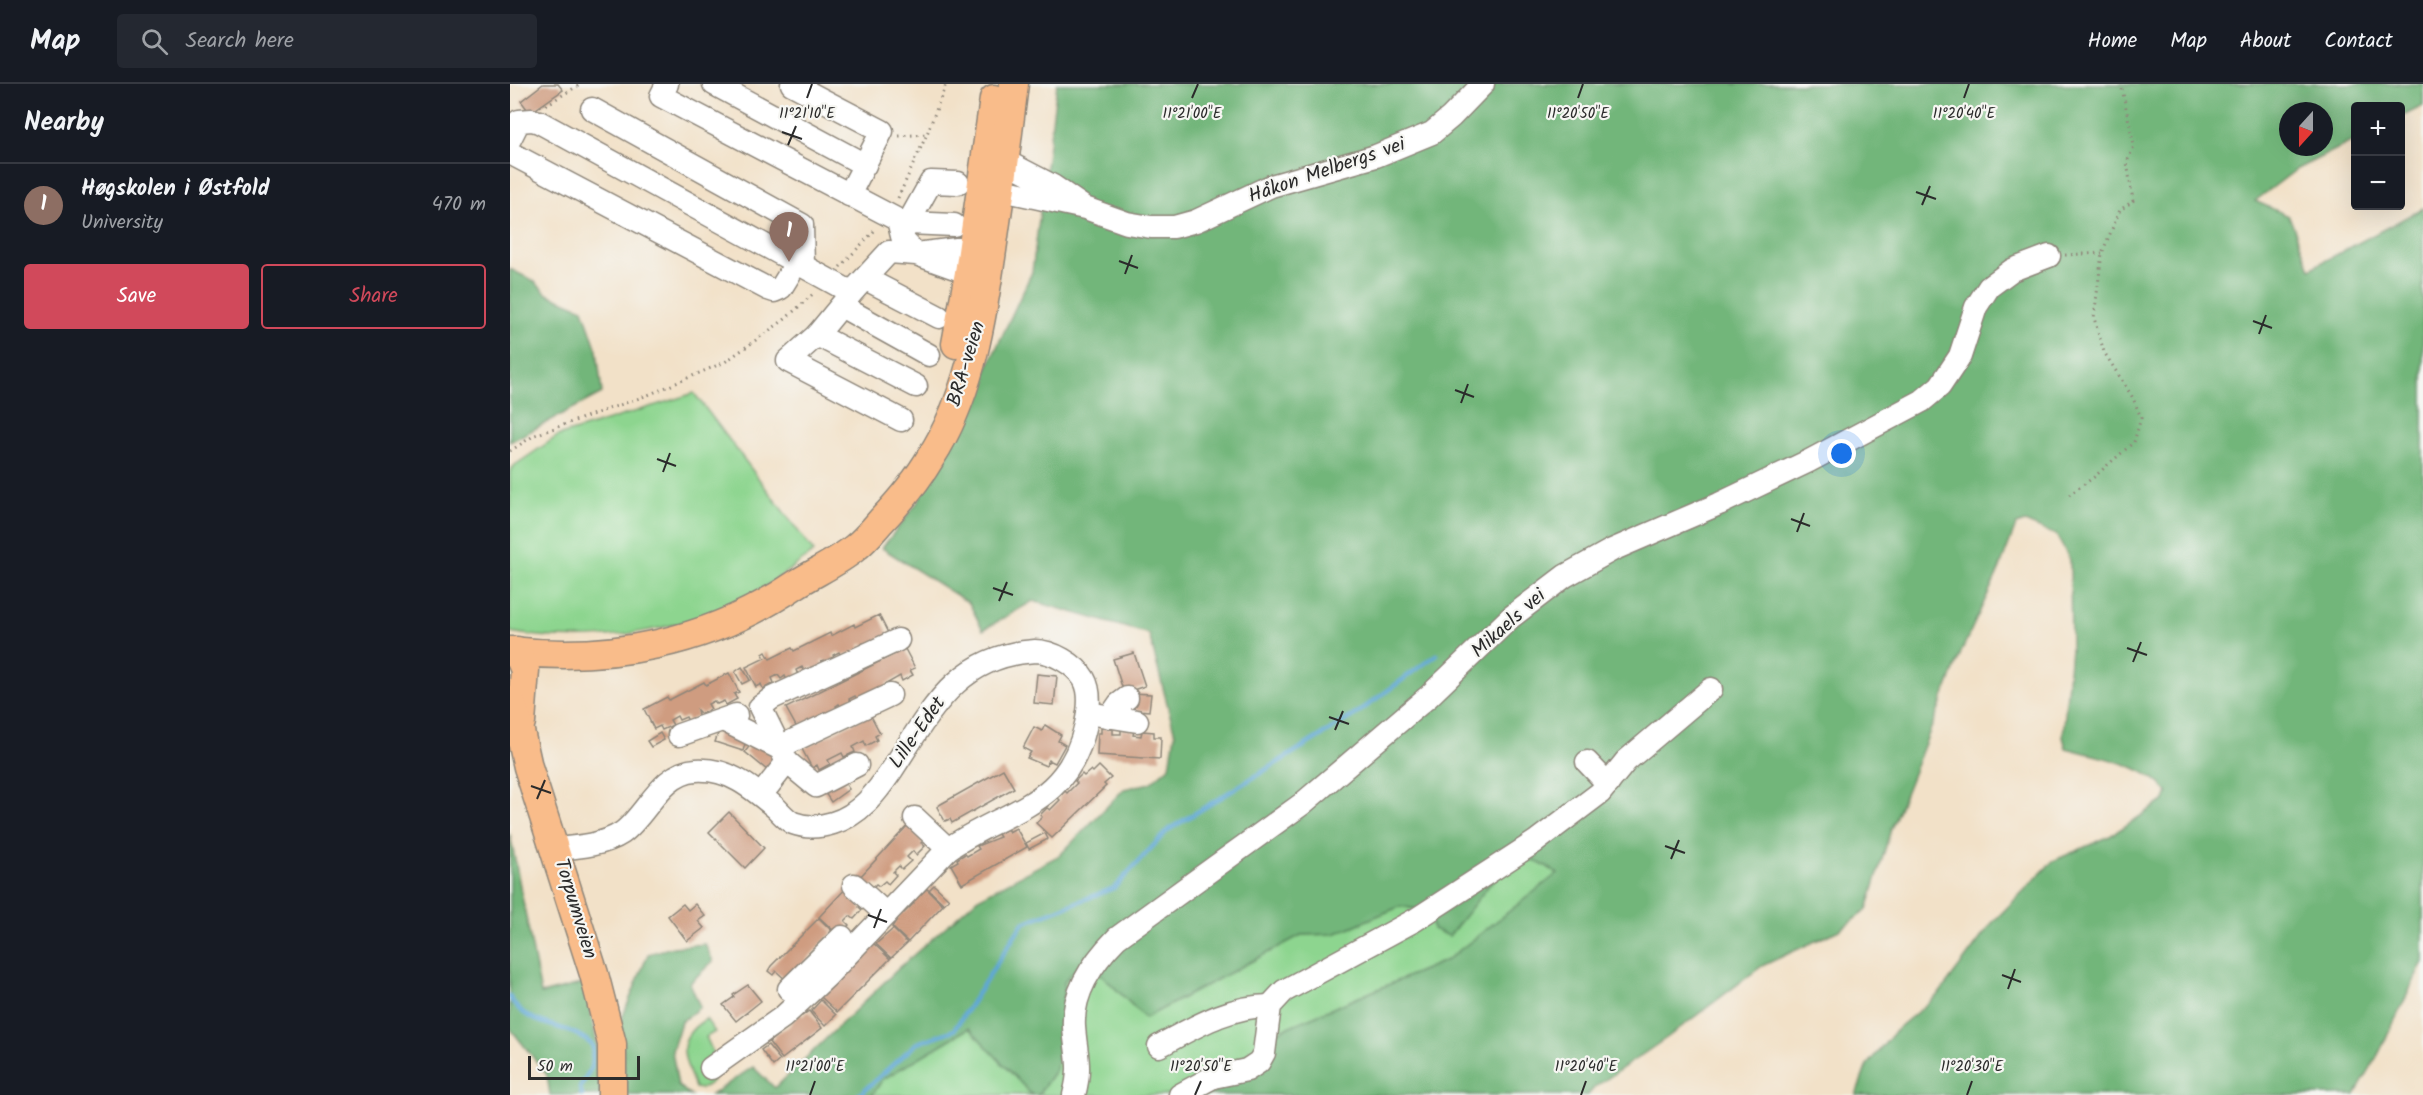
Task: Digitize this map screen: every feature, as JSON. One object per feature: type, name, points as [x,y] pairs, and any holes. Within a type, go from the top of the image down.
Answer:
[{"type":"main road","name":"BRA-veien","points":[[512,656],[600,653],[650,647],[686,638],[738,619],[799,582],[860,520],[910,456],[936,403],[952,360],[977,262],[996,84]]},
{"type":"main road","name":"BRA-veien","points":[[987,176],[1014,84]]},
{"type":"main road","name":"Torpumveien","points":[[512,656],[525,670],[524,702],[519,727],[519,770],[556,849],[582,930],[612,1044],[612,1095]]},
{"type":"main road","name":"Torpumveien","points":[[510,700],[519,727]]},
{"type":"street","points":[[667,84],[661,96],[898,220],[905,229],[903,240],[916,254]]},
{"type":"street","points":[[714,84],[865,165]]},
{"type":"street","points":[[792,84],[882,131],[849,195]]},
{"type":"street","name":"Håkon Melbergs vei","points":[[905,229],[931,182],[987,176],[1127,223],[1151,227],[1174,226],[1196,221],[1271,186],[1376,156],[1432,133],[1483,84]]},
{"type":"street","points":[[592,109],[802,225],[800,264],[781,288],[774,291],[768,289],[514,132],[532,120],[539,122],[800,264],[845,288],[939,317]]},
{"type":"street","points":[[905,229],[954,225]]},
{"type":"street","points":[[901,420],[788,361],[817,335],[889,252],[916,254],[957,249],[977,262]]},
{"type":"street","name":"Mikaels vei","points":[[1074,1095],[1080,1071],[1074,1026],[1076,1002],[1096,962],[1117,938],[1302,804],[1429,696],[1510,618],[1565,576],[1612,550],[1719,504],[1809,461],[1912,407],[1931,394],[1940,386],[1960,356],[1976,307],[1989,287],[2012,270],[2049,256]]},
{"type":"street","points":[[854,292],[929,355]]},
{"type":"street","points":[[817,335],[916,386]]},
{"type":"street","points":[[679,735],[760,707],[772,698],[898,640]]},
{"type":"street","name":"Lille-Edet","points":[[556,849],[609,839],[621,833],[674,778],[694,770],[726,773],[738,779],[761,795],[792,822],[813,827],[835,822],[858,811],[880,788],[931,709],[957,681],[985,662],[1015,652],[1044,651],[1071,665],[1085,680],[1088,694],[1099,715],[1077,754],[1052,788],[1032,805],[968,836],[948,849],[841,950],[783,1017],[711,1068]]},
{"type":"street","points":[[1180,1095],[1213,1077],[1247,1070],[1259,1062],[1264,1053],[1270,1006],[1284,991],[1372,944],[1476,882],[1593,800],[1626,761],[1711,689]]},
{"type":"street","points":[[761,795],[790,742],[890,695]]},
{"type":"street","points":[[1099,715],[1127,698]]},
{"type":"street","points":[[760,707],[784,756],[806,780],[816,786],[857,765]]},
{"type":"street","points":[[1099,715],[1137,722]]},
{"type":"street","points":[[723,720],[784,756]]},
{"type":"street","points":[[1587,762],[1608,784]]},
{"type":"street","points":[[915,818],[948,849]]},
{"type":"street","points":[[854,885],[881,910]]},
{"type":"street","points":[[789,989],[841,950]]},
{"type":"street","points":[[1159,1046],[1224,1012],[1249,1006],[1270,1006]]},
{"type":"path","points":[[514,132],[574,86],[581,84]]},
{"type":"path","points":[[2069,495],[2094,477],[2134,442],[2141,418],[2133,398],[2104,352],[2094,318],[2102,253],[2120,210],[2133,201],[2127,162],[2134,146],[2121,84]]},
{"type":"path","points":[[880,137],[927,134]]},
{"type":"path","points":[[2049,256],[2102,253]]},
{"type":"green space","points":[[1057,84],[2423,84],[2423,106],[2405,115],[2405,102],[2351,102],[2351,142],[2333,151],[2333,102],[2279,102],[2279,156],[2323,156],[2297,169],[2255,201],[2289,216],[2310,269],[2423,208],[2423,962],[2379,1053],[2355,1095],[1856,1095],[1867,1065],[1898,1028],[1939,994],[1992,923],[2053,861],[2110,836],[2165,800],[2168,792],[2147,774],[2134,768],[2066,748],[2063,737],[2071,649],[2070,560],[2056,535],[2025,522],[2016,525],[1999,570],[1962,650],[1891,829],[1867,910],[1839,930],[1762,966],[1668,1037],[1595,1087],[1588,1095],[1190,1095],[1281,1030],[1447,960],[1558,873],[1516,851],[1449,936],[1433,929],[1430,912],[1401,906],[1334,934],[1301,935],[1145,1018],[1085,958],[1064,982],[1056,1069],[1038,1095],[1032,1095],[969,1028],[883,1079],[872,1095],[711,1095],[753,1067],[775,1088],[900,967],[978,898],[1060,855],[1124,789],[1150,783],[1170,766],[1175,734],[1149,634],[1033,601],[983,630],[969,603],[882,548],[917,503],[952,443],[1032,272]]},
{"type":"green space","points":[[510,269],[534,281],[547,294],[583,309],[597,350],[602,393],[510,442]]},
{"type":"green space","points":[[694,393],[814,552],[765,587],[737,602],[675,625],[608,636],[542,636],[510,632],[510,471],[515,465],[558,436]]},
{"type":"green space","points":[[510,834],[541,994],[585,983],[598,1049],[600,1095],[550,1095],[547,1075],[510,1028]]},
{"type":"green space","points":[[1516,851],[1559,873],[1447,960],[1281,1030],[1190,1095],[1038,1095],[1056,1069],[1064,982],[1085,958],[1145,1018],[1301,935],[1334,934],[1401,906],[1430,912]]},
{"type":"green space","points":[[705,944],[713,961],[690,983],[700,1007],[681,1022],[672,1051],[678,1086],[691,1095],[626,1095],[620,1023],[648,954],[673,947]]},
{"type":"green space","points":[[706,1019],[715,1032],[706,1037],[713,1052],[712,1060],[704,1066],[713,1081],[701,1089],[695,1088],[687,1067],[684,1049],[689,1034]]},
{"type":"green space","points":[[969,1028],[1032,1095],[872,1095],[883,1079]]},
{"type":"building","points":[[543,84],[558,84],[563,90],[530,113],[521,101]]},
{"type":"building","points":[[879,615],[889,635],[865,647],[863,643],[860,645],[862,650],[841,656],[839,652],[833,655],[836,660],[826,664],[824,660],[821,661],[824,666],[814,671],[812,667],[804,671],[802,667],[796,670],[798,675],[787,681],[785,676],[781,679],[778,675],[772,678],[774,683],[763,689],[761,684],[756,687],[746,667],[765,658],[763,654],[766,652],[770,659],[792,648],[794,651],[830,633],[831,636],[854,624],[855,627]]},
{"type":"building","points":[[905,649],[915,668],[910,670],[913,675],[902,681],[900,676],[886,684],[888,688],[857,700],[855,696],[849,699],[851,703],[841,709],[839,704],[836,706],[839,711],[829,716],[826,712],[797,728],[786,708]]},
{"type":"building","points":[[1134,653],[1145,686],[1124,693],[1113,659]]},
{"type":"building","points":[[742,667],[750,680],[742,684],[735,672]]},
{"type":"building","points":[[729,673],[739,692],[734,694],[737,699],[726,705],[724,701],[717,704],[714,701],[708,704],[711,709],[701,714],[697,710],[698,716],[688,721],[686,717],[679,720],[677,716],[670,720],[673,725],[662,730],[660,726],[654,729],[644,709],[667,697],[669,700],[704,682],[706,685]]},
{"type":"building","points":[[1037,674],[1057,676],[1054,705],[1034,703]]},
{"type":"building","points":[[1130,693],[1151,694],[1149,711],[1129,709]]},
{"type":"building","points":[[870,714],[880,733],[875,736],[877,740],[866,746],[864,741],[853,747],[855,752],[844,757],[842,753],[828,760],[830,764],[819,770],[817,765],[812,768],[802,749]]},
{"type":"building","points":[[1045,725],[1061,735],[1058,741],[1065,745],[1055,763],[1049,760],[1046,766],[1027,758],[1031,752],[1023,748],[1034,727],[1042,731]]},
{"type":"building","points":[[720,728],[747,737],[743,751],[715,742]]},
{"type":"building","points":[[1101,728],[1113,729],[1113,734],[1121,734],[1121,729],[1134,730],[1133,735],[1141,736],[1142,731],[1154,732],[1154,737],[1161,737],[1160,759],[1097,755],[1098,733],[1101,733]]},
{"type":"building","points":[[660,733],[664,740],[651,747],[647,741]]},
{"type":"building","points":[[754,740],[777,758],[767,770],[745,752]]},
{"type":"building","points":[[1099,766],[1111,778],[1104,784],[1106,786],[1052,838],[1036,823],[1042,817],[1040,815],[1047,808],[1050,810],[1065,791],[1067,793],[1077,783],[1075,781],[1082,774],[1084,776],[1091,770],[1093,772]]},
{"type":"building","points":[[1003,769],[1014,788],[952,823],[950,819],[945,821],[937,807]]},
{"type":"building","points":[[841,777],[849,789],[831,802],[823,790]]},
{"type":"building","points":[[729,812],[764,848],[745,868],[709,832]]},
{"type":"building","points":[[908,825],[925,846],[916,855],[913,851],[907,857],[911,861],[902,869],[899,866],[893,872],[896,875],[888,884],[885,881],[879,886],[876,884],[871,889],[859,878]]},
{"type":"building","points":[[1016,828],[1027,847],[962,884],[951,865],[965,854],[967,856],[979,849],[977,846],[1000,837],[998,834],[1007,829],[1009,832]]},
{"type":"building","points":[[1045,833],[1048,839],[1029,849],[1026,843]]},
{"type":"building","points":[[849,885],[865,901],[859,907],[862,910],[854,919],[850,916],[845,921],[849,925],[840,934],[819,917]]},
{"type":"building","points":[[934,885],[949,899],[944,904],[929,890]]},
{"type":"building","points":[[927,889],[943,905],[908,942],[892,927],[902,911],[904,913],[914,903],[912,901]]},
{"type":"building","points":[[683,904],[688,910],[695,904],[705,916],[698,921],[704,928],[687,941],[668,916]]},
{"type":"building","points":[[819,918],[833,932],[787,981],[776,971],[773,975],[768,971],[771,966]]},
{"type":"building","points":[[893,929],[907,943],[891,958],[876,944]]},
{"type":"building","points":[[874,944],[890,959],[837,1012],[821,997],[862,956],[859,954]]},
{"type":"building","points":[[748,985],[761,1001],[736,1021],[723,1005]]},
{"type":"building","points":[[821,1000],[836,1015],[825,1026],[811,1011]]},
{"type":"building","points":[[809,1011],[822,1028],[782,1059],[769,1042],[775,1037],[773,1035],[788,1027],[800,1013],[802,1016]]},
{"type":"building","points":[[768,1045],[780,1060],[773,1066],[761,1050]]},
{"type":"waterway","points":[[859,1095],[917,1043],[954,1030],[1023,923],[1114,888],[1168,830],[1356,714],[1436,655]]},
{"type":"waterway","points":[[510,997],[517,1008],[527,1015],[572,1032],[593,1046],[592,1066],[580,1088],[582,1095]]},
{"type":"place","name":"Høgskolen i Østfold","points":[[789,262]]}]
